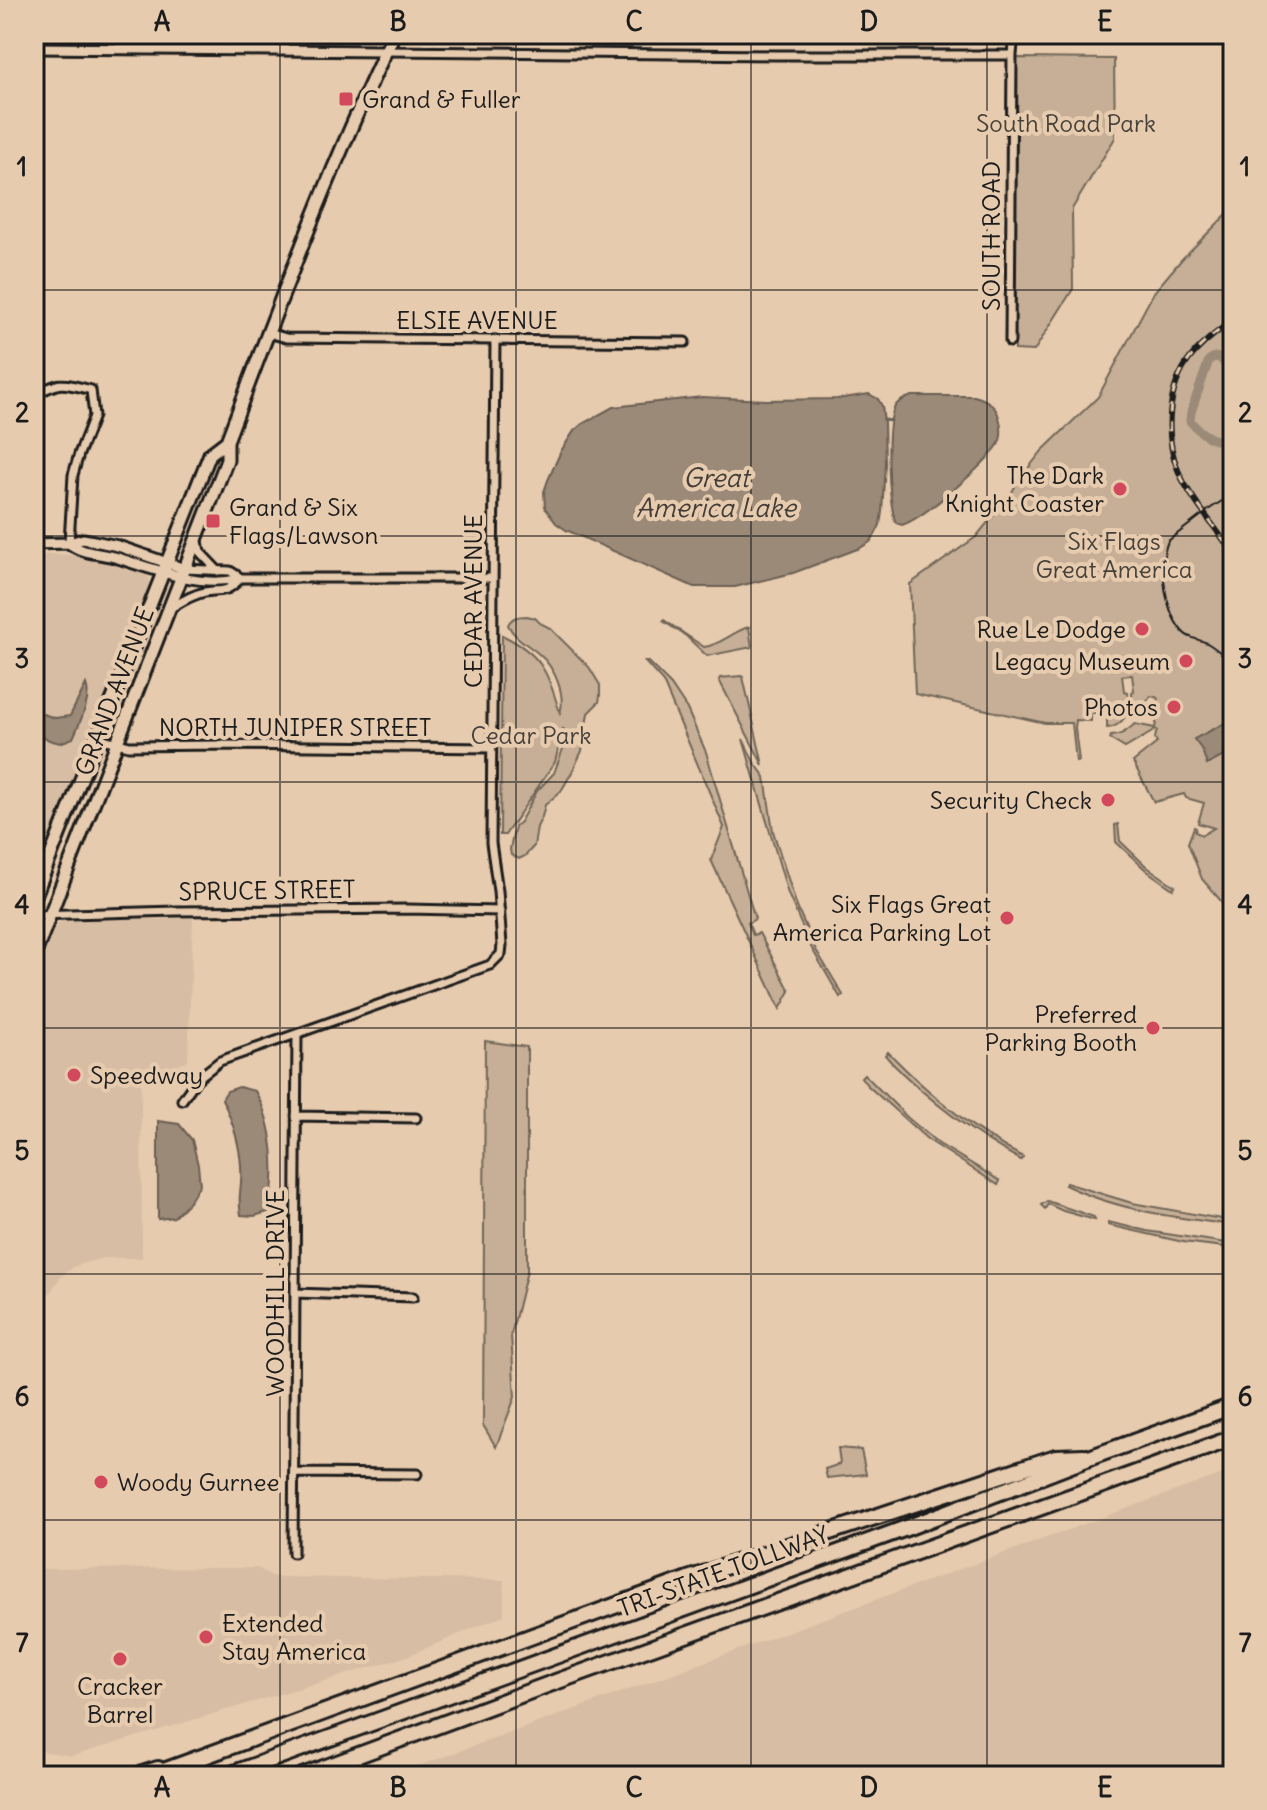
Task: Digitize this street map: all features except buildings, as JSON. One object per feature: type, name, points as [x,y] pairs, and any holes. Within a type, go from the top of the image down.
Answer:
[{"type":"highway","name":"TRI-STATE TOLLWAY","points":[[226,1776],[1233,1406]]},
{"type":"highway","name":"TRI-STATE TOLLWAY","points":[[302,1776],[1233,1438]]},
{"type":"highway","points":[[150,1776],[688,1579],[1056,1457],[1097,1455]]},
{"type":"highway","points":[[136,1776],[193,1759]]},
{"type":"main road","name":"GRAND AVENUE","points":[[34,956],[227,460],[227,441],[333,169],[394,34]]},
{"type":"main road","name":"GRAND AVENUE","points":[[34,898],[210,454],[227,441]]},
{"type":"street","points":[[192,34],[192,49]]},
{"type":"street","name":"SOUTH ROAD","points":[[1010,342],[1014,34]]},
{"type":"street","points":[[34,48],[1012,55]]},
{"type":"street","name":"ELSIE AVENUE","points":[[269,333],[286,338],[685,342]]},
{"type":"street","name":"CEDAR AVENUE","points":[[297,1034],[490,965],[501,954],[500,911],[491,843],[495,340]]},
{"type":"street","points":[[34,395],[64,383],[91,390],[94,416],[73,475],[69,543]]},
{"type":"street","points":[[198,536],[200,552],[218,571]]},
{"type":"street","points":[[34,544],[69,543],[83,539],[118,546],[198,581],[241,578],[493,578]]},
{"type":"street","points":[[183,573],[230,571],[241,578]]},
{"type":"street","points":[[169,609],[194,595],[229,590],[241,578]]},
{"type":"street","name":"NORTH JUNIPER STREET","points":[[99,738],[129,746],[491,748]]},
{"type":"street","name":"SPRUCE STREET","points":[[34,915],[191,910],[500,911]]},
{"type":"street","points":[[182,1100],[197,1079],[220,1061],[297,1034]]},
{"type":"street","name":"WOODHILL DRIVE","points":[[293,1553],[297,1034]]},
{"type":"street","points":[[296,1116],[416,1118]]},
{"type":"street","points":[[295,1293],[413,1297]]},
{"type":"street","points":[[294,1473],[417,1474]]},
{"type":"shaded area","points":[[34,555],[91,556],[114,562],[145,573],[150,585],[34,880]]},
{"type":"shaded area","points":[[193,918],[188,1061],[141,1078],[142,1258],[102,1258],[75,1266],[61,1276],[44,1302],[34,1328],[34,979],[55,926],[63,920]]},
{"type":"shaded area","points":[[1233,1470],[1233,1776],[391,1776]]},
{"type":"shaded area","points":[[257,1568],[274,1577],[504,1580],[504,1615],[405,1657],[72,1756],[34,1750],[34,1569]]},
{"type":"green space","name":"South Road Park","points":[[1017,58],[1114,59],[1115,138],[1072,209],[1073,289],[1034,351],[1015,350]]},
{"type":"green space","name":"Six Flags Great America","points":[[1233,208],[1233,915],[1202,879],[1188,843],[1194,827],[1195,832],[1202,835],[1214,828],[1198,823],[1204,803],[1186,798],[1184,794],[1154,802],[1133,762],[1157,743],[1157,730],[1125,748],[1110,739],[1135,724],[1155,728],[1160,706],[1156,705],[1158,698],[1151,696],[1135,710],[1132,707],[1132,675],[1122,676],[1124,691],[1128,692],[1129,712],[1117,725],[1107,728],[1107,712],[1091,713],[1091,721],[1076,720],[1079,761],[1076,762],[1072,723],[1045,723],[915,694],[910,584],[976,537],[1042,451],[1098,397],[1154,292]]},
{"type":"green space","name":"Cedar Park","points":[[527,616],[550,628],[589,667],[600,685],[600,696],[599,702],[588,713],[582,751],[571,774],[561,791],[545,805],[534,846],[519,859],[511,855],[510,849],[515,826],[537,791],[554,773],[567,738],[563,729],[555,762],[505,835],[500,835],[502,635],[527,650],[542,666],[560,713],[562,698],[550,667],[508,625],[513,619]]},
{"type":"green space","points":[[664,620],[704,647],[749,627],[752,647],[707,656]]},
{"type":"green space","points":[[645,662],[671,685],[687,709],[706,752],[755,919],[748,923],[753,935],[759,933],[790,991],[780,1009],[711,860],[724,827],[663,682]]},
{"type":"green space","points":[[743,677],[763,765],[719,680]]},
{"type":"green space","points":[[743,739],[765,777],[773,831],[797,907],[816,950],[843,995],[840,997],[811,947],[788,894]]},
{"type":"green space","points":[[1118,824],[1120,841],[1147,867],[1175,886],[1173,889],[1147,871],[1116,842],[1115,825]]},
{"type":"green space","points":[[485,1041],[527,1047],[527,1271],[511,1335],[515,1397],[496,1447],[483,1425]]},
{"type":"green space","points":[[888,1052],[951,1110],[1023,1157],[1021,1160],[937,1104],[892,1063],[885,1055]]},
{"type":"green space","points":[[864,1074],[939,1144],[1000,1181],[998,1185],[927,1139],[867,1085],[861,1077]]},
{"type":"green space","points":[[1066,1183],[1132,1203],[1233,1221],[1233,1225],[1126,1207],[1085,1194]]},
{"type":"green space","points":[[1047,1201],[1094,1217],[1095,1220],[1048,1204],[1045,1209],[1041,1205]]},
{"type":"green space","points":[[1108,1222],[1233,1244],[1233,1248],[1183,1242],[1108,1225]]},
{"type":"green space","points":[[838,1448],[861,1450],[866,1474],[827,1478],[825,1469],[840,1464]]},
{"type":"water","name":"Great America Lake","points":[[869,394],[878,399],[882,406],[884,423],[885,464],[880,525],[870,542],[860,548],[793,573],[735,587],[694,587],[566,530],[556,523],[545,508],[544,492],[548,480],[574,431],[613,407],[702,397],[837,399]]},
{"type":"water","points":[[912,396],[974,396],[982,399],[996,410],[1001,434],[998,445],[968,477],[939,502],[902,525],[896,523],[891,499],[888,463],[890,428],[896,405]]},
{"type":"water","points":[[86,684],[86,703],[73,738],[60,743],[34,730],[34,711],[55,718],[70,716]]},
{"type":"water","points":[[1233,719],[1233,751],[1207,765],[1194,739]]},
{"type":"water","points":[[239,1087],[255,1091],[266,1119],[272,1150],[273,1182],[268,1212],[254,1216],[241,1215],[239,1150],[222,1099],[227,1091]]},
{"type":"water","points":[[158,1121],[179,1124],[192,1140],[200,1184],[190,1201],[174,1217],[158,1219]]},
{"type":"waterway","points":[[1233,377],[1220,358],[1209,360],[1190,421],[1209,437],[1220,441],[1233,440]]},
{"type":"waterway","points":[[884,420],[891,421]]},
{"type":"tram line","points":[[1233,494],[1168,541],[1164,562],[1165,588],[1177,625],[1186,635],[1207,643],[1233,662]]},
{"type":"railway","points":[[1233,320],[1191,357],[1177,382],[1170,412],[1171,442],[1178,470],[1196,502],[1233,553]]},
{"type":"place","name":"Grand & Fuller","points":[[346,99]]},
{"type":"place","name":"The Dark Knight Coaster","points":[[1120,489]]},
{"type":"place","name":"Grand & Six Flags/Lawson","points":[[213,521]]},
{"type":"place","name":"Rue Le Dodge","points":[[1142,629]]},
{"type":"place","name":"Legacy Museum","points":[[1186,661]]},
{"type":"place","name":"Photos","points":[[1174,707]]},
{"type":"place","name":"Security Check","points":[[1108,800]]},
{"type":"place","name":"Six Flags Great America Parking Lot","points":[[1007,918]]},
{"type":"place","name":"Preferred Parking Booth","points":[[1153,1028]]},
{"type":"place","name":"Speedway","points":[[74,1075]]},
{"type":"place","name":"Woody Gurnee","points":[[101,1482]]},
{"type":"place","name":"Extended Stay America","points":[[206,1637]]},
{"type":"place","name":"Cracker Barrel","points":[[120,1659]]}]
